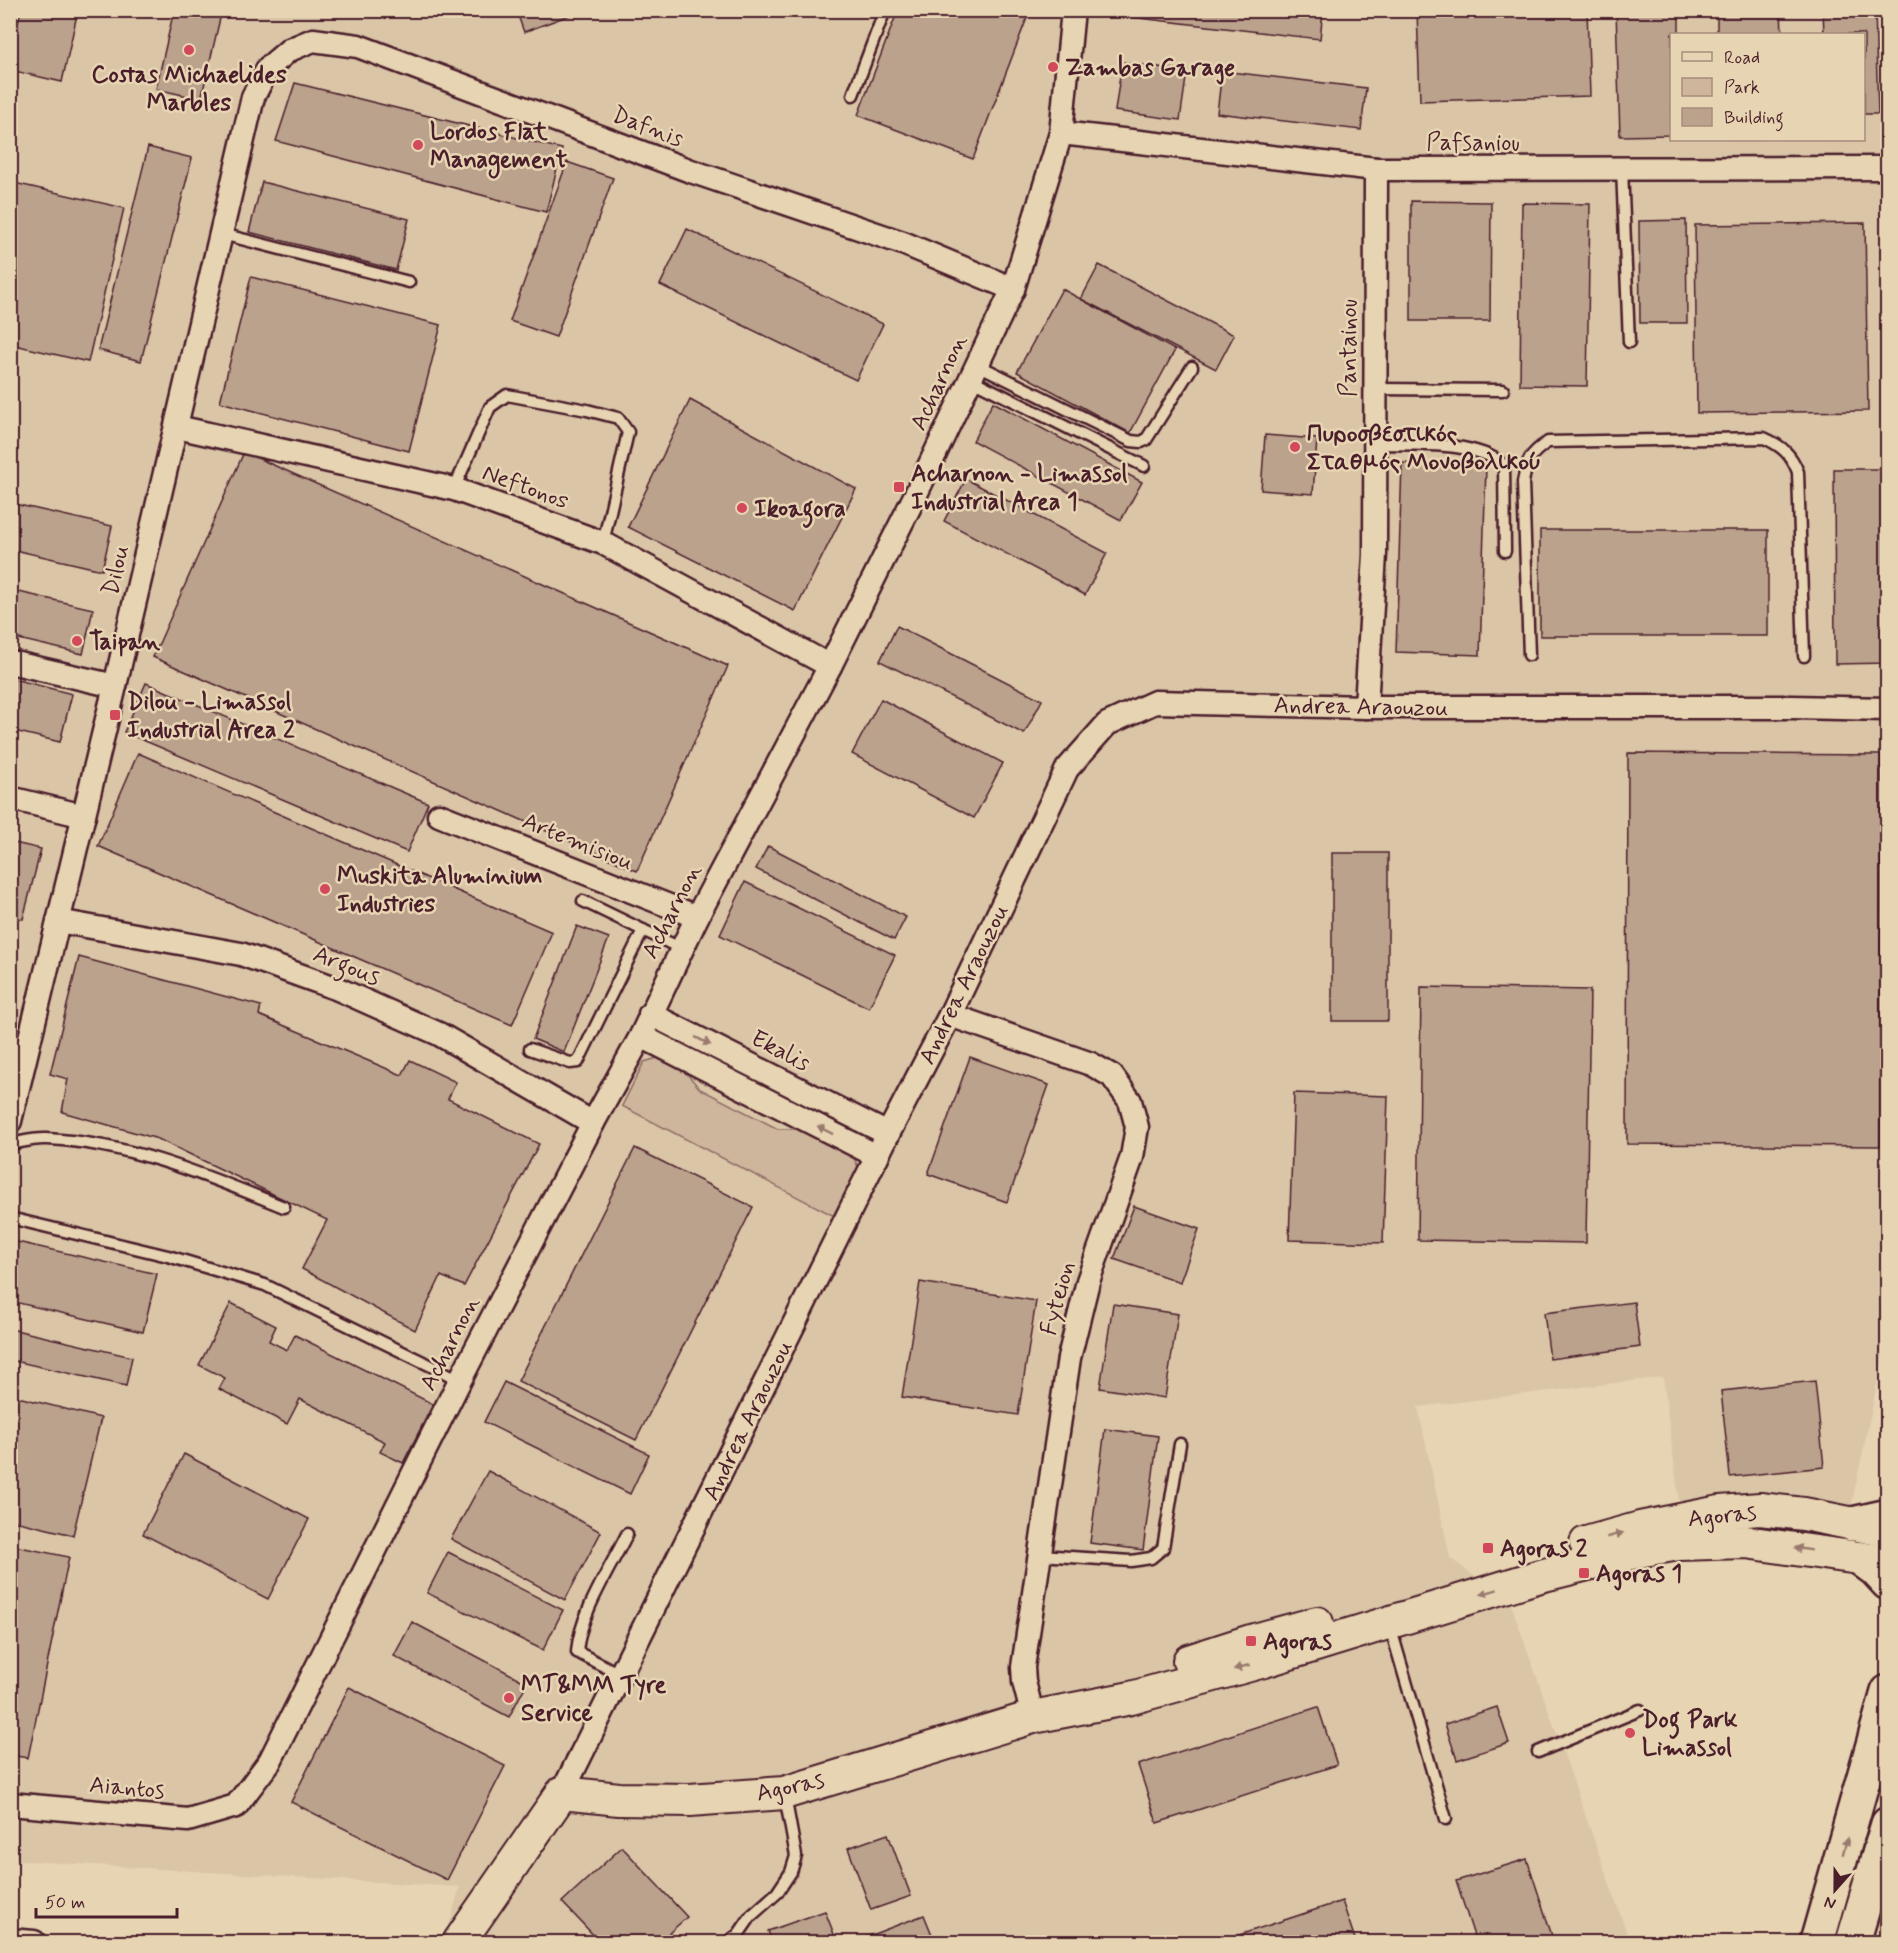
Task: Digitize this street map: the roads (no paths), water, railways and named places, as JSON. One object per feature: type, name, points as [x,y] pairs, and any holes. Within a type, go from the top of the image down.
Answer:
[{"type":"main road","name":"Agoras","points":[[1081,1706],[1141,1677],[1251,1641],[1640,1528],[1720,1512],[1760,1509],[1804,1514],[1887,1531]]},
{"type":"main road","points":[[1852,1524],[1887,1516]]},
{"type":"main road","name":"Agoras","points":[[562,1793],[619,1799],[690,1800],[784,1793],[1033,1717],[1131,1698],[1264,1660],[1539,1576],[1634,1552],[1679,1544],[1746,1542],[1874,1561]]},
{"type":"main road","points":[[1874,1561],[1876,1570],[1887,1583]]},
{"type":"main road","points":[[1817,1942],[1887,1692]]},
{"type":"main road","name":"Andrea Araouzou","points":[[459,1942],[562,1793]]},
{"type":"main road","points":[[1853,1942],[1887,1824]]},
{"type":"street","name":"Acharnon","points":[[236,1806],[270,1761],[460,1380],[640,1036],[697,917],[830,666],[916,494],[1013,289],[1061,133],[1073,10]]},
{"type":"street","name":"Dafnis","points":[[268,68],[289,50],[313,40],[358,46],[688,170],[903,243],[1013,289]]},
{"type":"street","name":"Dilou","points":[[10,1121],[177,427],[253,97],[268,68]]},
{"type":"street","name":"Pafsaniou","points":[[1061,133],[1376,169],[1887,168]]},
{"type":"street","name":"Pantainou","points":[[1366,707],[1375,554],[1376,169]]},
{"type":"street","name":"Neftonos","points":[[177,427],[454,489],[603,543],[830,666]]},
{"type":"street","points":[[10,662],[115,686]]},
{"type":"street","name":"Andrea Araouzou","points":[[562,1793],[877,1156],[950,1015],[1067,769],[1107,724],[1155,702],[1366,707],[1887,709]]},
{"type":"street","points":[[10,798],[84,816]]},
{"type":"street","name":"Artemisiou","points":[[439,815],[697,917]]},
{"type":"street","name":"Argous","points":[[58,921],[241,954],[338,989],[439,1034],[593,1123]]},
{"type":"street","name":"Ekalis","points":[[650,1014],[888,1134]]},
{"type":"street","name":"Fyteion","points":[[950,1015],[1091,1064],[1112,1076],[1130,1101],[1137,1127],[1132,1157],[1088,1281],[1069,1358],[1023,1667],[1024,1682],[1033,1717]]},
{"type":"street","points":[[640,1036],[877,1156]]},
{"type":"street","name":"Aiantos","points":[[10,1804],[188,1820],[236,1806]]},
{"type":"street","points":[[10,1940],[34,1942]]},
{"type":"lane","points":[[853,94],[885,10]]},
{"type":"lane","points":[[1622,168],[1629,342]]},
{"type":"lane","points":[[222,234],[409,282]]},
{"type":"lane","points":[[973,371],[1131,441],[1141,442],[1146,440],[1192,367]]},
{"type":"lane","points":[[973,371],[1144,466]]},
{"type":"lane","points":[[1375,389],[1503,390]]},
{"type":"lane","points":[[454,489],[490,407],[507,395],[618,418],[628,432],[603,543]]},
{"type":"lane","points":[[1529,655],[1523,482],[1527,461],[1536,449],[1548,442],[1764,438],[1779,445],[1791,455],[1798,472],[1804,656]]},
{"type":"lane","points":[[1375,444],[1466,448],[1496,458],[1504,465],[1505,551]]},
{"type":"lane","points":[[583,902],[682,949]]},
{"type":"lane","points":[[530,1049],[570,1063],[578,1062],[643,930]]},
{"type":"lane","points":[[10,1144],[45,1138],[106,1146],[175,1164],[284,1207]]},
{"type":"lane","points":[[10,1218],[168,1256],[265,1285],[460,1380]]},
{"type":"lane","points":[[1040,1555],[1131,1561],[1151,1558],[1163,1548],[1180,1444]]},
{"type":"lane","points":[[621,1675],[577,1652],[578,1637],[583,1621],[627,1534]]},
{"type":"lane","points":[[1389,1622],[1446,1819]]},
{"type":"lane","points":[[1538,1752],[1640,1710]]},
{"type":"lane","points":[[728,1942],[739,1939],[751,1916],[777,1893],[791,1872],[796,1856],[784,1793]]},
{"type":"place","name":"Costas Michaelides Marbles","points":[[189,50]]},
{"type":"place","name":"Zambas Garage","points":[[1053,67]]},
{"type":"place","name":"Lordos Flat Management","points":[[418,145]]},
{"type":"place","name":"Πυροσβεστικός Σταθμός Μονοβολικού","points":[[1295,447]]},
{"type":"place","name":"Acharnon - Limassol Industrial Area 1","points":[[899,487]]},
{"type":"place","name":"Ikoagora","points":[[742,508]]},
{"type":"place","name":"Taipan","points":[[77,641]]},
{"type":"place","name":"Dilou - Limassol Industrial Area 2","points":[[115,715]]},
{"type":"place","name":"Muskita Aluminium Industries","points":[[325,889]]},
{"type":"place","name":"Agoras 2","points":[[1488,1548]]},
{"type":"place","name":"Agoras 1","points":[[1584,1573]]},
{"type":"place","name":"Agoras","points":[[1251,1641]]},
{"type":"place","name":"MT&MM Tyre Service","points":[[509,1698]]},
{"type":"place","name":"Dog Park Limassol","points":[[1630,1733]]}]
